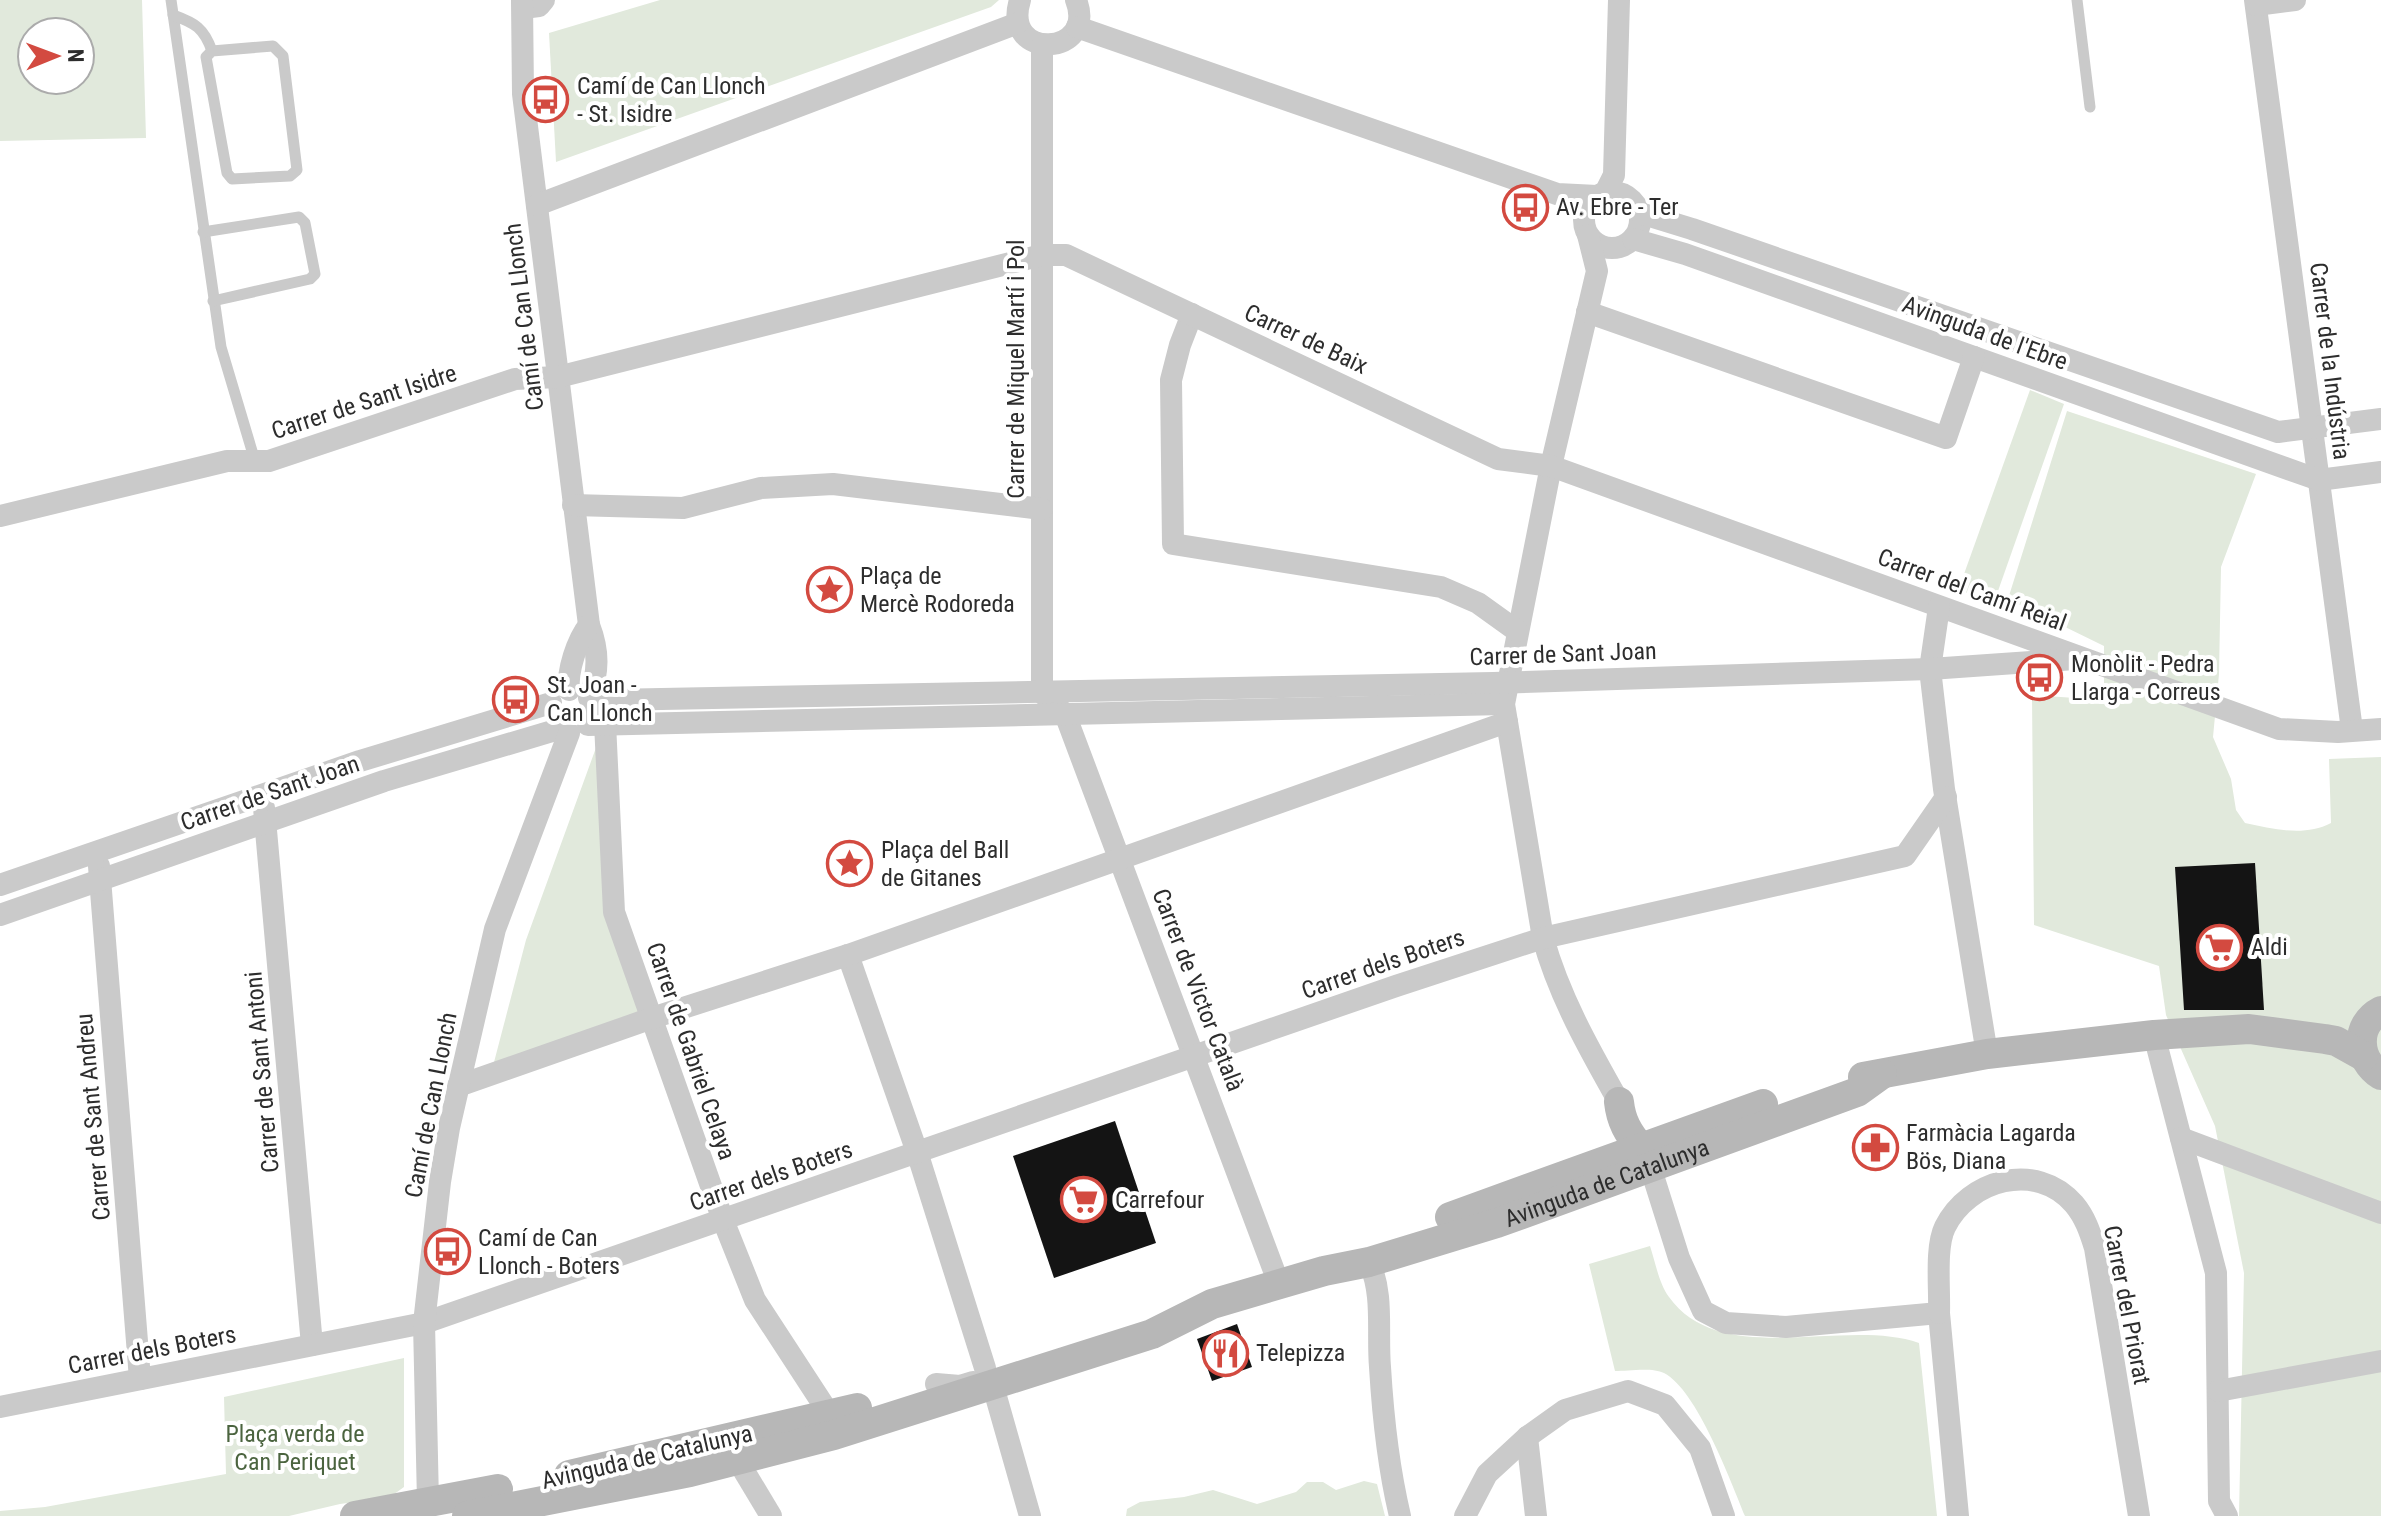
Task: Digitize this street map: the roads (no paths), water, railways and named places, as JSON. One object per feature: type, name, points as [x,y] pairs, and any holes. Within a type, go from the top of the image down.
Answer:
[{"type":"street","points":[[1020,0],[1018,23],[1023,33],[1042,45],[1056,45],[1066,40],[1077,27],[1080,14],[1076,0]]},
{"type":"street","points":[[1610,189],[1619,0]]},
{"type":"street","points":[[2256,2],[2295,0]]},
{"type":"street","name":"Camí de Can Llonch","points":[[420,1509],[424,1323],[440,1182],[458,1086],[495,929],[578,713],[568,680],[589,625],[523,94],[529,1]]},
{"type":"street","name":"Carrer de la Indústria","points":[[2256,2],[2352,730]]},
{"type":"street","points":[[537,205],[1018,23]]},
{"type":"street","name":"Avinguda de l'Ebre","points":[[1077,27],[1557,194],[1610,189]]},
{"type":"street","name":"Carrer de Miquel Martí i Pol","points":[[1042,45],[1042,693]]},
{"type":"street","points":[[1597,271],[1638,231],[1640,213],[1630,198],[1610,189]]},
{"type":"street","points":[[1610,189],[1590,202],[1586,227],[1597,271],[1551,466],[1517,631],[1506,703],[1543,938],[1552,972],[1620,1110],[1628,1133],[1645,1157],[1679,1258],[1703,1311],[1726,1323],[1786,1327],[1939,1313]]},
{"type":"street","name":"Avinguda de l'Ebre","points":[[1557,194],[1601,246],[1626,244],[1685,254],[2319,480]]},
{"type":"street","name":"Avinguda de l'Ebre","points":[[1640,213],[2278,432],[2381,419]]},
{"type":"street","name":"Carrer de Baix","points":[[1042,255],[1066,255],[1498,459],[1551,466]]},
{"type":"street","name":"Carrer de Sant Isidre","points":[[0,516],[227,461],[269,461],[515,379],[558,377],[1042,255]]},
{"type":"street","points":[[1587,312],[1946,438],[1974,357]]},
{"type":"street","points":[[1192,314],[1171,380],[1173,544],[1441,587],[1478,603],[1517,631]]},
{"type":"street","name":"Carrer del Camí Reial","points":[[1551,466],[2279,729],[2381,729]]},
{"type":"street","points":[[2319,480],[2381,472]]},
{"type":"street","points":[[573,505],[683,508],[761,488],[833,484],[1042,509]]},
{"type":"street","points":[[1939,607],[1930,669],[1946,797],[1987,1054]]},
{"type":"street","name":"Carrer de Sant Joan","points":[[0,915],[384,781],[543,736],[578,713],[1065,714],[1506,703],[2084,658]]},
{"type":"street","points":[[1042,693],[1065,714]]},
{"type":"street","name":"Carrer de Sant Joan","points":[[0,885],[360,761],[578,713],[610,700],[1042,693],[1506,703]]},
{"type":"street","points":[[458,1086],[652,1018],[848,955],[1120,859],[1506,703]]},
{"type":"street","name":"Carrer de Gabriel Celaya","points":[[578,713],[614,912],[723,1220],[755,1300],[830,1415]]},
{"type":"street","name":"Carrer de Victor Català","points":[[1065,714],[1279,1284]]},
{"type":"street","name":"Carrer de Sant Antoni","points":[[263,795],[312,1345]]},
{"type":"street","name":"Carrer dels Boters","points":[[0,1407],[424,1323],[1543,938],[1905,856],[1946,797]]},
{"type":"street","name":"Carrer de Sant Andreu","points":[[98,851],[140,1379]]},
{"type":"street","points":[[848,955],[917,1152],[1030,1516]]},
{"type":"street","name":"Avinguda de Catalunya","points":[[1324,1271],[1367,1248],[1555,1179],[1645,1157],[1677,1134],[1780,1099],[1855,1078],[1987,1054],[2154,1035],[2249,1029],[2372,1043]]},
{"type":"street","points":[[2154,1035],[2216,1273],[2219,1501],[2227,1516]]},
{"type":"street","name":"Avinguda de Catalunya","points":[[355,1516],[420,1509],[595,1470],[830,1415],[936,1384],[989,1377],[1152,1334],[1212,1304],[1324,1271],[1369,1262],[1497,1223],[1661,1150],[1751,1119],[1793,1115],[1857,1092],[1882,1074]]},
{"type":"street","points":[[1620,1110],[1655,1135],[1677,1134]]},
{"type":"street","points":[[1555,1179],[1571,1158],[1606,1142],[1616,1132],[1620,1110]]},
{"type":"street","points":[[2181,1138],[2381,1213]]},
{"type":"street","points":[[1479,1207],[1527,1201],[1645,1157]]},
{"type":"street","name":"Carrer del Priorat","points":[[1958,1516],[1939,1313],[1941,1238],[1960,1203],[1996,1181],[2009,1180],[2049,1186],[2072,1202],[2082,1215],[2095,1248],[2139,1516]]},
{"type":"street","points":[[1369,1262],[1378,1281],[1379,1363],[1386,1445],[1400,1516]]},
{"type":"street","name":"Avinguda de Catalunya","points":[[467,1516],[690,1472],[793,1448],[1115,1328],[1182,1307],[1212,1304]]},
{"type":"street","points":[[2218,1391],[2381,1361]]},
{"type":"street","points":[[1465,1516],[1487,1474],[1527,1437],[1565,1410],[1628,1391],[1665,1405],[1700,1448],[1724,1516]]},
{"type":"street","points":[[1527,1437],[1536,1516]]},
{"type":"street","points":[[738,1461],[771,1516]]},
{"type":"street","points":[[420,1509],[460,1506],[615,1476],[690,1472]]},
{"type":"lane","points":[[171,0],[221,347],[255,461]]},
{"type":"lane","points":[[2077,0],[2090,107]]},
{"type":"lane","points":[[173,15],[197,24],[208,38],[212,51]]},
{"type":"lane","points":[[273,46],[283,56],[297,170],[290,176],[232,179],[227,173],[206,57],[212,51],[273,46]]},
{"type":"lane","points":[[203,232],[299,217],[305,223],[315,274],[310,279],[213,301]]},
{"type":"place","name":"Camí de Can Llonch - St. Isidre","points":[[546,100]]},
{"type":"place","name":"Av. Ebre - Ter","points":[[1525,207]]},
{"type":"place","name":"Plaça de Mercè Rodoreda","points":[[829,590]]},
{"type":"place","name":"Monòlit - Pedra Llarga - Correus","points":[[2040,678]]},
{"type":"place","name":"St. Joan - Can Llonch","points":[[516,699]]},
{"type":"place","name":"Plaça del Ball de Gitanes","points":[[850,864]]},
{"type":"place","name":"Aldi","points":[[2220,947]]},
{"type":"place","name":"Farmàcia Lagarda Bös, Diana","points":[[1875,1147]]},
{"type":"place","name":"Carrefour","points":[[1084,1200]]},
{"type":"place","name":"Camí de Can Llonch - Boters","points":[[447,1252]]},
{"type":"place","name":"Telepizza","points":[[1225,1353]]},
{"type":"park label","name":"Plaça verda de Can Periquet","points":[[295,1448]]}]
